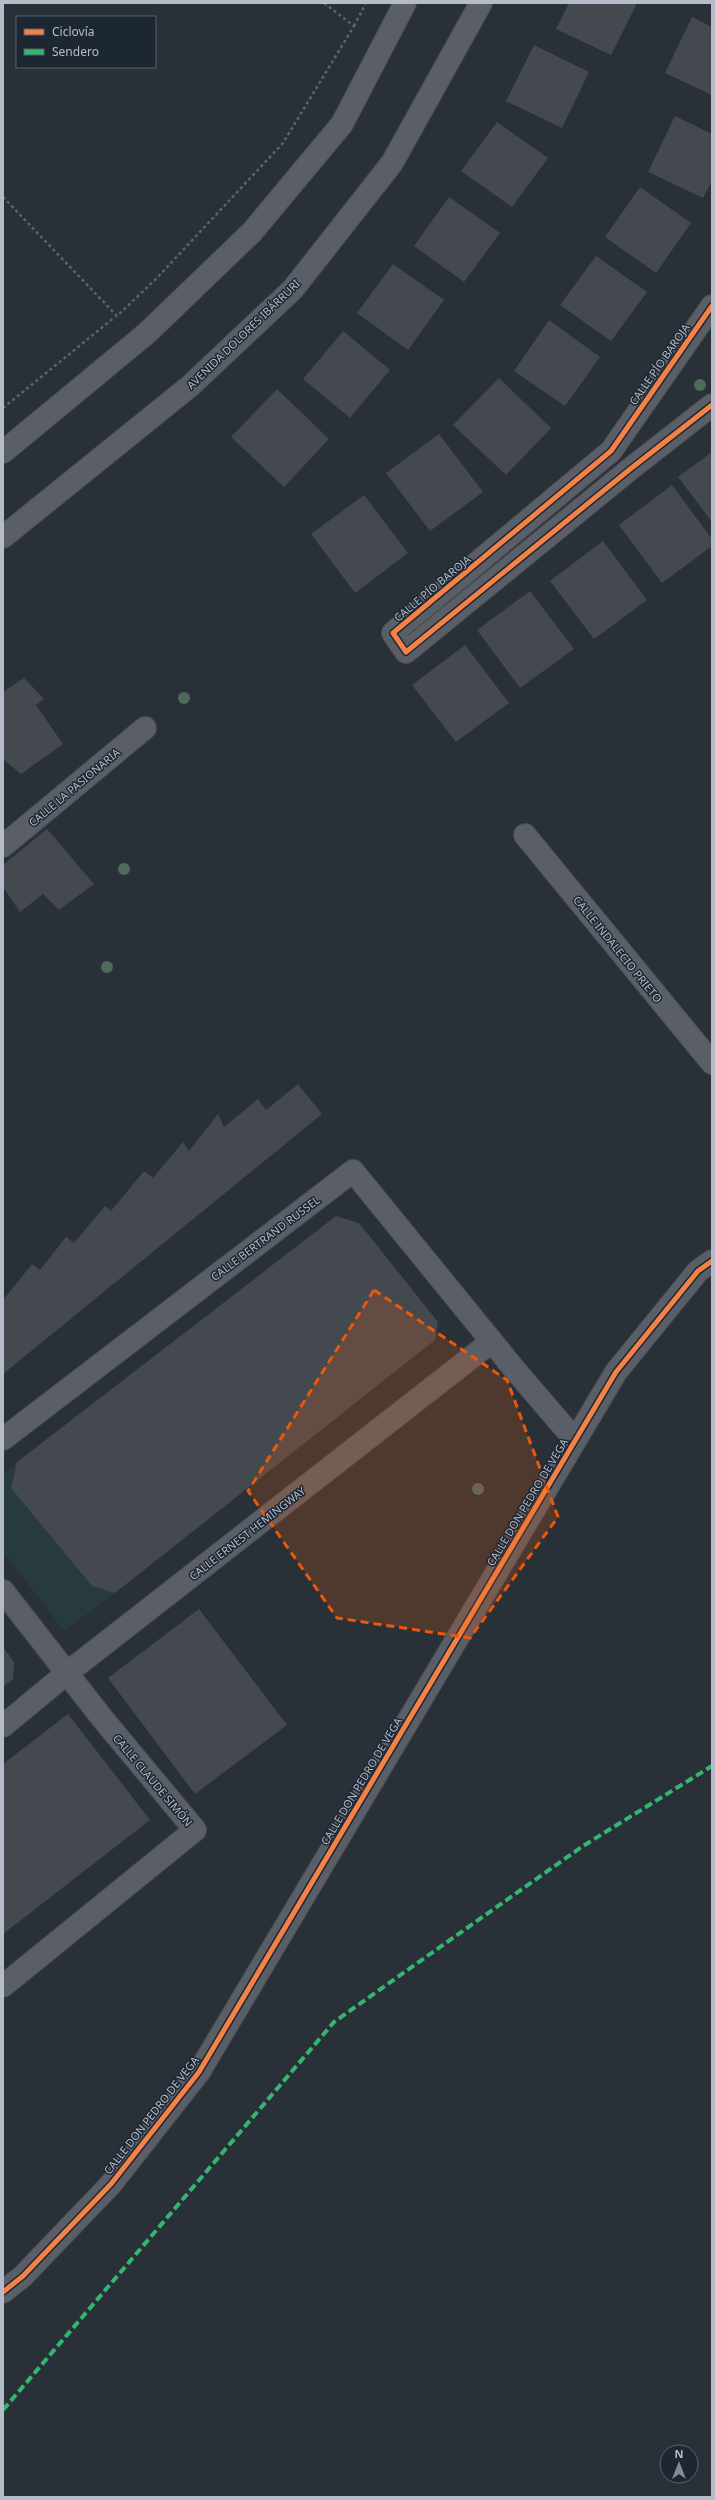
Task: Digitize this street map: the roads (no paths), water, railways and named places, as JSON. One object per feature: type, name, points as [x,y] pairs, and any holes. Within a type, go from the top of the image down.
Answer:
[{"type":"street","points":[[3,452],[147,333],[252,232],[342,124],[404,3]]},
{"type":"street","name":"AVENIDA DOLORES IBÁRRURI","points":[[3,537],[190,386],[293,289],[392,162],[481,3]]},
{"type":"street","name":"CALLE PÍO BAROJA","points":[[712,306],[611,451],[393,633],[406,652],[629,470],[712,405]]},
{"type":"street","name":"CALLE LA PASIONARIA","points":[[3,846],[145,728]]},
{"type":"street","name":"CALLE INDALECIO PRIETO","points":[[525,835],[712,1063]]},
{"type":"street","name":"CALLE BERTRAND RUSSEL","points":[[3,1438],[353,1171],[492,1342]]},
{"type":"street","name":"CALLE DON PEDRO DE VEGA","points":[[3,2292],[23,2276],[111,2184],[199,2072],[616,1372],[698,1271],[710,1261]]},
{"type":"street","points":[[492,1342],[575,1440]]},
{"type":"street","name":"CALLE ERNEST HEMINGWAY","points":[[3,1726],[67,1673],[492,1342]]},
{"type":"street","name":"CALLE CLAUDE SIMÓN","points":[[3,1591],[67,1673],[195,1830],[3,1986]]}]
